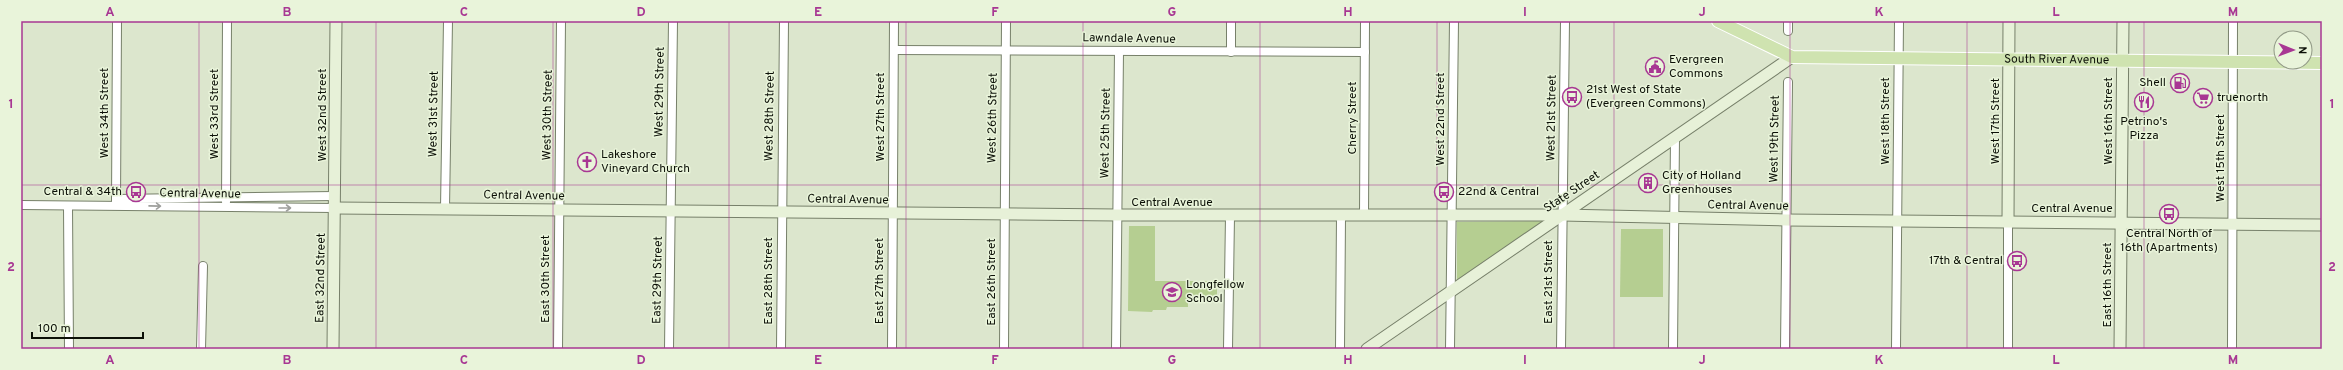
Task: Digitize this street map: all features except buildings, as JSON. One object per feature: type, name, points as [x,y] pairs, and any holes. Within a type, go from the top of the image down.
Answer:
[{"type":"main road","points":[[1718,21],[1792,57]]},
{"type":"main road","name":"South River Avenue","points":[[1792,57],[1898,60],[2009,59],[2322,63]]},
{"type":"street","name":"West 34th Street","points":[[116,202],[117,21]]},
{"type":"street","name":"West 33rd Street","points":[[226,208],[227,21]]},
{"type":"street","name":"West 32nd Street","points":[[335,208],[336,21]]},
{"type":"street","name":"West 31st Street","points":[[445,208],[448,21]]},
{"type":"street","name":"West 30th Street","points":[[559,210],[561,21]]},
{"type":"street","name":"West 29th Street","points":[[671,211],[673,21]]},
{"type":"street","name":"West 28th Street","points":[[781,212],[784,21]]},
{"type":"street","name":"West 27th Street","points":[[893,213],[894,21]]},
{"type":"street","name":"West 26th Street","points":[[1004,214],[1006,21]]},
{"type":"street","points":[[1231,21],[1231,52]]},
{"type":"street","name":"Cherry Street","points":[[1364,216],[1365,21]]},
{"type":"street","name":"West 22nd Street","points":[[1450,349],[1453,216],[1454,21]]},
{"type":"street","name":"West 21st Street","points":[[1562,215],[1565,21]]},
{"type":"street","points":[[1788,21],[1788,31]]},
{"type":"street","name":"West 18th Street","points":[[1896,349],[1899,21]]},
{"type":"street","name":"West 17th Street","points":[[2008,221],[2009,21]]},
{"type":"street","name":"West 16th Street","points":[[2121,222],[2123,21]]},
{"type":"street","name":"West 15th Street","points":[[2232,349],[2233,21]]},
{"type":"street","name":"Lawndale Avenue","points":[[894,50],[1365,52]]},
{"type":"street","name":"West 25th Street","points":[[1116,349],[1119,51]]},
{"type":"street","name":"State Street","points":[[1367,349],[1452,289],[1792,57]]},
{"type":"street","name":"West 19th Street","points":[[1785,349],[1788,82]]},
{"type":"street","points":[[1673,349],[1675,138]]},
{"type":"street","name":"Central Avenue","points":[[21,206],[68,206],[116,202],[226,197],[335,196]]},
{"type":"street","name":"Central Avenue","points":[[116,202],[226,208],[445,208],[1230,216],[1562,215],[1786,220],[2322,225]]},
{"type":"street","points":[[68,206],[68,349]]},
{"type":"street","name":"East 32nd Street","points":[[333,349],[335,208]]},
{"type":"street","name":"East 30th Street","points":[[558,349],[559,210]]},
{"type":"street","name":"East 29th Street","points":[[669,349],[671,211]]},
{"type":"street","name":"East 28th Street","points":[[781,212],[781,349]]},
{"type":"street","name":"East 27th Street","points":[[892,349],[893,213]]},
{"type":"street","name":"East 26th Street","points":[[1004,214],[1004,349]]},
{"type":"street","name":"East 21st Street","points":[[1561,349],[1562,215]]},
{"type":"street","points":[[1228,349],[1230,216]]},
{"type":"street","points":[[1340,349],[1341,216]]},
{"type":"street","points":[[2008,221],[2008,349]]},
{"type":"street","name":"East 16th Street","points":[[2120,349],[2121,222]]},
{"type":"street","points":[[201,349],[203,266]]},
{"type":"green space","points":[[1545,221],[1457,281],[1457,222]]},
{"type":"green space","points":[[1129,226],[1155,226],[1155,281],[1217,281],[1217,302],[1188,302],[1188,307],[1167,307],[1166,310],[1153,310],[1152,312],[1128,311]]},
{"type":"green space","points":[[1621,229],[1663,229],[1663,297],[1620,297]]},
{"type":"place","name":"Evergreen Commons","points":[[1655,67]]},
{"type":"place","name":"Shell","points":[[2180,83]]},
{"type":"place","name":"21st West of State (Evergreen Commons)","points":[[1572,97]]},
{"type":"place","name":"truenorth","points":[[2203,98]]},
{"type":"place","name":"Petrino's Pizza","points":[[2144,102]]},
{"type":"place","name":"Lakeshore Vineyard Church","points":[[587,162]]},
{"type":"place","name":"City of Holland Greenhouses","points":[[1648,183]]},
{"type":"place","name":"Central & 34th","points":[[136,192]]},
{"type":"place","name":"22nd & Central","points":[[1444,192]]},
{"type":"place","name":"Central North of 16th (Apartments)","points":[[2169,214]]},
{"type":"place","name":"17th & Central","points":[[2017,261]]},
{"type":"place","name":"Longfellow School","points":[[1172,292]]}]
